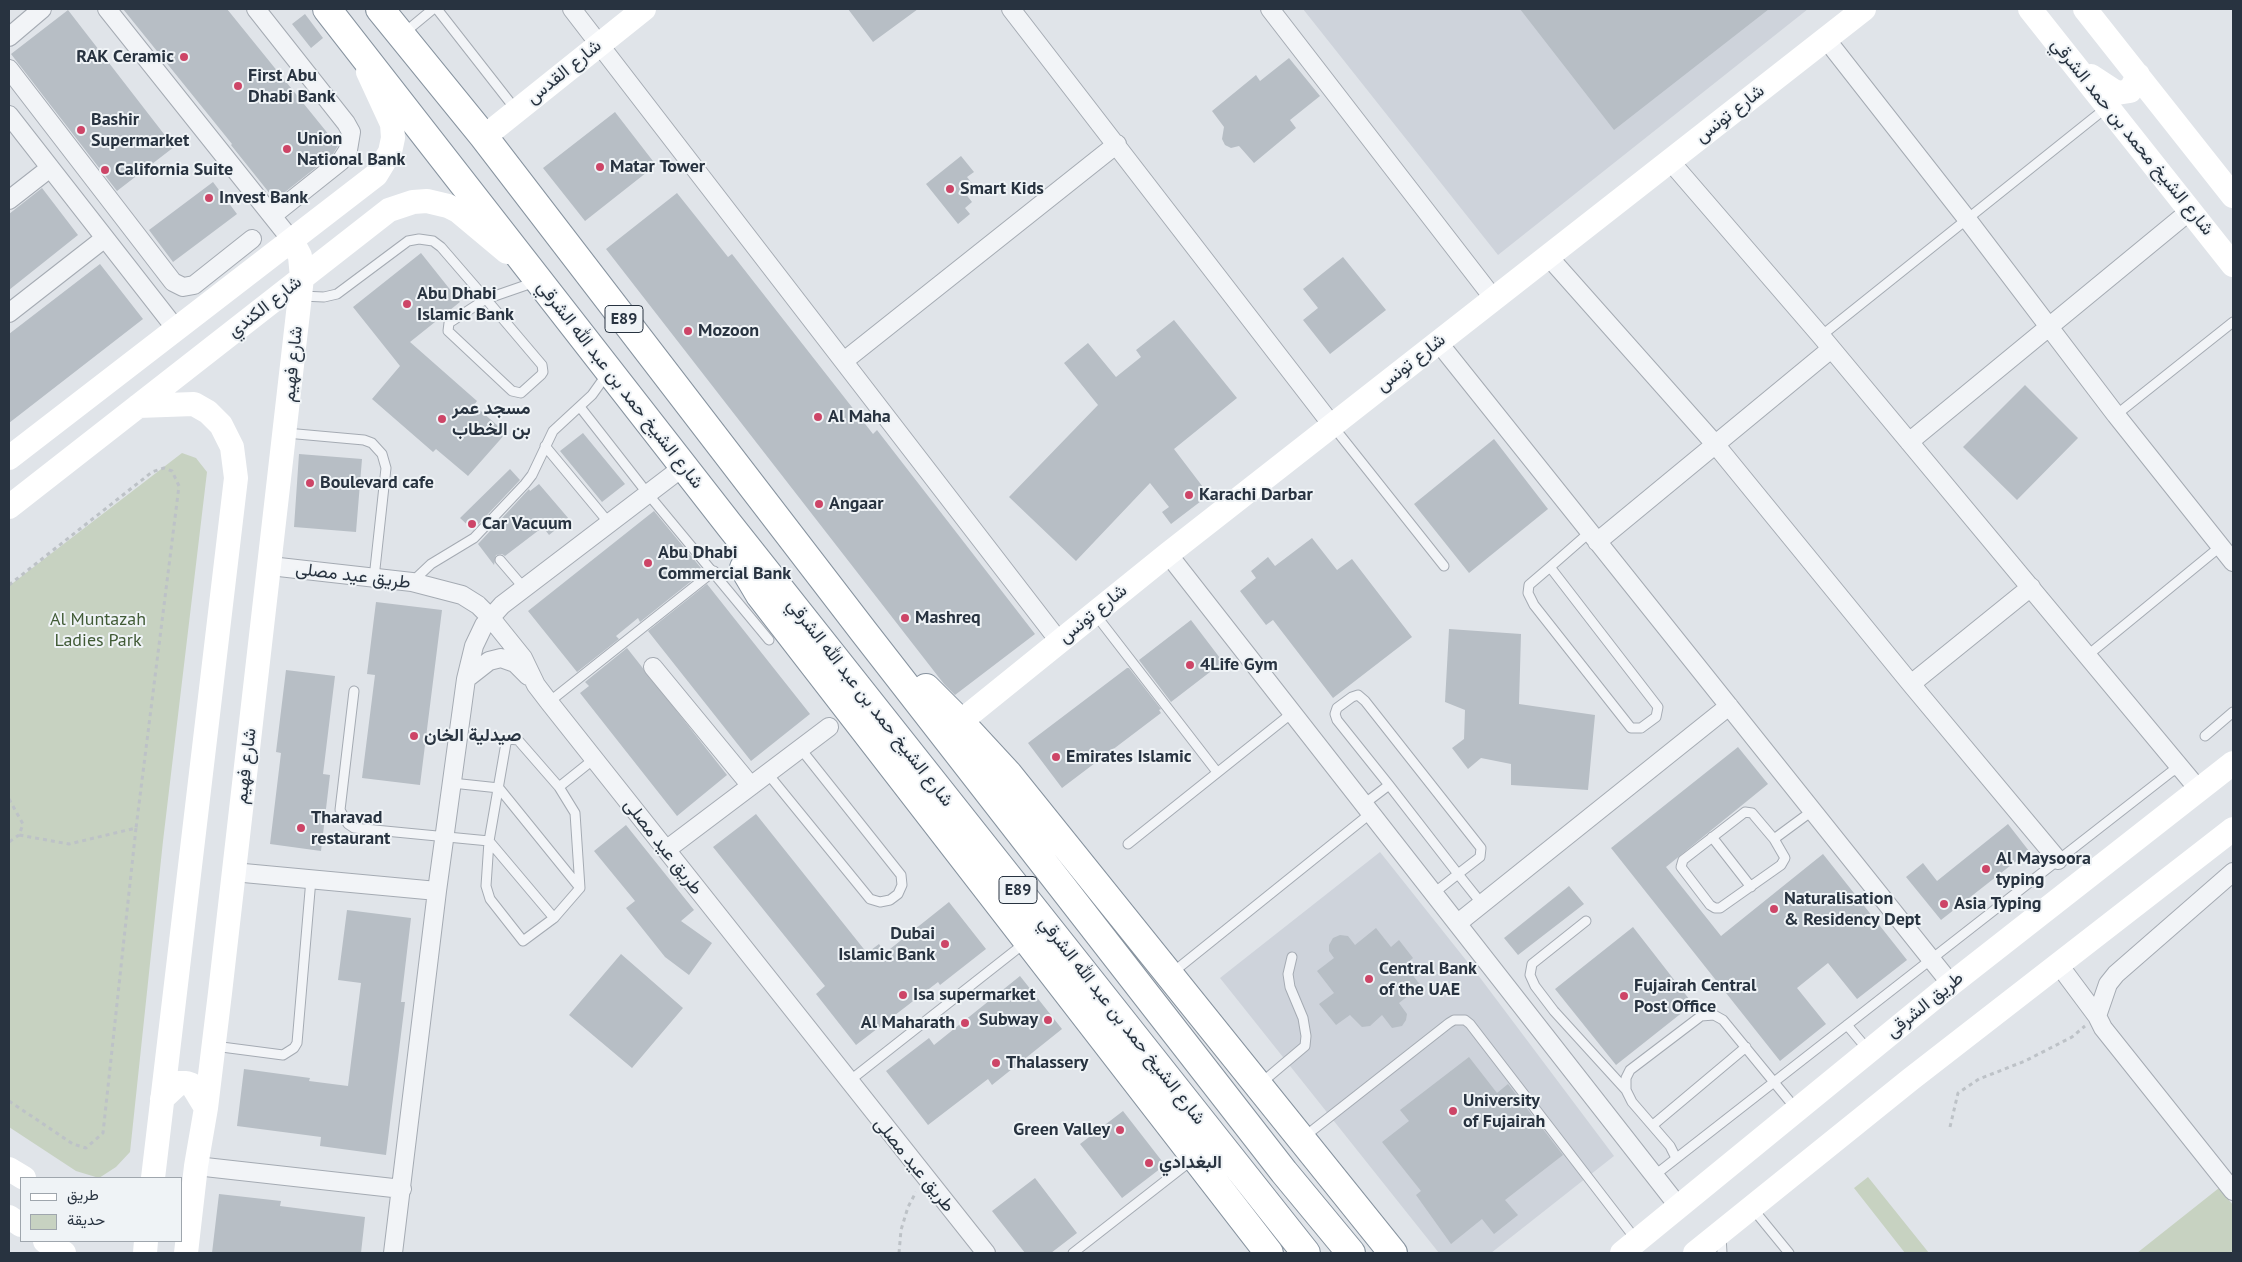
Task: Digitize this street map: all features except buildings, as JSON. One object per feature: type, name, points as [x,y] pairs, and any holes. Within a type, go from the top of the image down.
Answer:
[{"type":"highway","name":"شارع الشيخ حمد بن عبد الله الشرقي","points":[[327,9],[730,526],[1306,1253]]},
{"type":"highway","name":"شارع الشيخ حمد بن عبد الله الشرقي","points":[[380,9],[484,137],[864,632],[1284,1172],[1350,1253]]},
{"type":"highway","points":[[730,526],[739,560],[760,595],[1269,1253]]},
{"type":"highway","points":[[864,632],[960,722],[1008,774],[1393,1252]]},
{"type":"street","points":[[9,37],[42,9]]},
{"type":"street","points":[[107,9],[292,241]]},
{"type":"street","points":[[256,9],[346,122],[351,132],[348,150],[341,161],[272,216]]},
{"type":"street","points":[[572,9],[1059,642]]},
{"type":"street","name":"شارع القدس","points":[[484,137],[644,9]]},
{"type":"street","points":[[1011,9],[1332,425]]},
{"type":"street","points":[[1270,9],[1494,298]]},
{"type":"street","name":"شارع تونس","points":[[960,722],[1168,554],[1864,9]]},
{"type":"street","name":"شارع الشيخ محمد بن حمد الشرقي","points":[[2030,9],[2233,265]]},
{"type":"street","points":[[2085,9],[2233,196]]},
{"type":"street","points":[[1826,39],[1967,219],[2116,416],[2233,562]]},
{"type":"street","points":[[2058,44],[2094,79],[2117,92],[2130,91],[2138,75]]},
{"type":"street","name":"شارع الكندي","points":[[9,458],[292,241],[369,181],[382,168],[390,152],[393,138],[392,124],[356,46]]},
{"type":"street","points":[[9,68],[173,282],[183,287],[194,285],[252,239]]},
{"type":"street","points":[[9,115],[176,329]]},
{"type":"street","points":[[844,361],[1116,144]]},
{"type":"street","points":[[1670,161],[1826,343],[2182,767],[2199,790]]},
{"type":"street","points":[[9,200],[50,168]]},
{"type":"street","name":"شارع الكندي","points":[[9,506],[138,406],[301,287],[389,210],[413,202],[427,201],[458,211],[534,276]]},
{"type":"street","points":[[1909,442],[2191,210]]},
{"type":"street","points":[[9,313],[105,238]]},
{"type":"street","name":"شارع فهيم","points":[[186,1253],[196,1166],[206,1108],[301,287],[300,256],[292,241]]},
{"type":"street","points":[[1548,256],[1715,444],[1910,684],[2058,860]]},
{"type":"street","points":[[1438,342],[1950,984]]},
{"type":"street","points":[[1594,537],[1715,444],[1826,343]]},
{"type":"street","points":[[138,406],[194,404],[208,412],[221,425],[232,447],[236,478],[153,1177]]},
{"type":"street","points":[[72,409],[66,425],[70,433],[84,440],[94,440]]},
{"type":"street","points":[[393,1253],[444,836],[466,679],[474,646],[490,617],[524,588],[684,467]]},
{"type":"street","points":[[1168,554],[1679,1208]]},
{"type":"street","name":"طريق عيد مصلى","points":[[270,566],[412,582],[462,595],[490,617],[523,658],[536,685],[549,702],[924,1178],[986,1253]]},
{"type":"street","points":[[1910,684],[2031,587]]},
{"type":"street","points":[[466,679],[489,661],[501,658],[516,663],[536,685]]},
{"type":"street","points":[[653,667],[751,786]]},
{"type":"street","points":[[1458,923],[1729,706]]},
{"type":"street","points":[[666,850],[768,774],[828,726]]},
{"type":"street","name":"طريق الشرقى","points":[[1629,1247],[1679,1208],[1950,984],[2233,763]]},
{"type":"street","points":[[1695,1253],[1722,1242],[1751,1206],[2233,829]]},
{"type":"street","points":[[233,872],[437,891]]},
{"type":"street","points":[[2097,1016],[2108,984],[2116,974],[2233,872]]},
{"type":"street","points":[[2059,964],[2110,1036],[2233,1191]]},
{"type":"street","points":[[137,1177],[151,1149],[161,1109],[179,1083],[192,1085],[206,1108]]},
{"type":"street","points":[[196,1166],[402,1188]]},
{"type":"street","points":[[9,1169],[22,1177]]},
{"type":"street","points":[[9,1217],[20,1224]]},
{"type":"street","points":[[47,1242],[64,1253]]},
{"type":"lane","points":[[402,35],[435,9],[517,110]]},
{"type":"lane","points":[[1826,343],[1967,219],[2108,106]]},
{"type":"lane","points":[[301,287],[324,297],[337,294],[408,240],[433,241],[440,247],[486,299],[542,364],[541,375],[522,393],[512,391],[448,332],[449,323],[486,299],[534,276]]},
{"type":"lane","points":[[2116,416],[2233,322]]},
{"type":"lane","points":[[412,582],[422,571],[481,537],[529,479],[553,431],[592,395],[609,372]]},
{"type":"lane","points":[[580,406],[648,494],[714,571],[769,640]]},
{"type":"lane","points":[[1332,425],[1444,566]]},
{"type":"lane","points":[[285,433],[364,440],[372,443],[382,454],[386,468],[374,578]]},
{"type":"lane","points":[[546,446],[610,524]]},
{"type":"lane","points":[[1550,567],[1658,706],[1656,718],[1641,728],[1631,728],[1534,605],[1528,594],[1529,585],[1550,567],[1594,537]]},
{"type":"lane","points":[[2088,655],[2221,546]]},
{"type":"lane","points":[[500,560],[524,588]]},
{"type":"lane","points":[[549,702],[714,571]]},
{"type":"lane","points":[[1094,613],[1217,772]]},
{"type":"lane","points":[[354,691],[340,810],[344,817],[354,828],[489,842],[554,918]]},
{"type":"lane","points":[[1434,893],[1458,874],[1480,857],[1481,848],[1365,701],[1358,695],[1352,697],[1337,708],[1335,714],[1337,720],[1390,785],[1458,874],[1482,904]]},
{"type":"lane","points":[[2205,736],[2233,712]]},
{"type":"lane","points":[[1128,844],[1292,713]]},
{"type":"lane","points":[[514,738],[518,740],[558,787],[576,813],[580,888],[554,918],[527,940],[523,941],[488,894],[486,878],[489,842],[499,788],[506,743],[509,739],[514,738]]},
{"type":"lane","points":[[768,774],[870,899],[880,902],[890,900],[898,894],[902,885],[900,874],[800,748]]},
{"type":"lane","points":[[558,787],[594,759]]},
{"type":"lane","points":[[1655,1175],[2171,772],[2182,767]]},
{"type":"lane","points":[[452,783],[499,788],[580,888]]},
{"type":"lane","points":[[1169,975],[1368,809],[1390,785]]},
{"type":"lane","points":[[1774,839],[1812,810]]},
{"type":"lane","points":[[1745,812],[1752,813],[1774,839],[1785,858],[1781,865],[1720,908],[1715,908],[1704,897],[1680,867],[1680,864],[1745,812]]},
{"type":"lane","points":[[1712,837],[1751,887]]},
{"type":"lane","points":[[213,1046],[284,1055],[294,1048],[297,1043],[310,879]]},
{"type":"lane","points":[[1586,921],[1532,964],[1530,975],[1535,986],[1554,1011],[1626,1090],[1632,1102],[1670,1146],[1676,1158]]},
{"type":"lane","points":[[848,1082],[1026,941]]},
{"type":"lane","points":[[1258,1085],[1305,1046],[1306,1036],[1303,1018],[1290,987],[1288,974],[1292,957]]},
{"type":"lane","points":[[1626,1090],[1626,1078],[1630,1070],[1701,1016],[1714,1015],[1723,1020],[1797,1109]]},
{"type":"lane","points":[[1302,1139],[1449,1023],[1454,1020],[1466,1020],[1629,1247]]},
{"type":"lane","points":[[1847,1025],[1868,1050]]},
{"type":"lane","points":[[1653,1125],[1746,1047]]},
{"type":"lane","points":[[1073,1253],[1194,1158]]},
{"type":"lane","points":[[1751,1206],[1789,1253]]},
{"type":"path","points":[[9,585],[152,472],[164,468],[172,471],[178,486],[136,828],[103,1133],[86,1148],[73,1144],[9,1101]]},
{"type":"path","points":[[9,799],[22,824],[19,835],[9,842]]},
{"type":"path","points":[[19,835],[69,844],[136,828]]},
{"type":"path","points":[[1950,1128],[1958,1093],[1979,1079],[2025,1061],[2072,1037],[2097,1016]]},
{"type":"path","points":[[900,1253],[901,1230],[908,1207],[924,1178]]},
{"type":"shaded area","points":[[1303,9],[1808,9],[1498,255]]},
{"type":"shaded area","points":[[1380,852],[1481,979],[1614,1156],[1491,1253],[1439,1253],[1220,978]]},
{"type":"green space","name":"Al Muntazah Ladies Park","points":[[182,453],[196,458],[207,472],[163,841],[130,1152],[116,1167],[101,1177],[76,1171],[9,1127],[9,586]]},
{"type":"green space","points":[[1868,1177],[1929,1253],[1905,1253],[1854,1188]]},
{"type":"green space","points":[[2219,1188],[2233,1205],[2233,1253],[2137,1253]]},
{"type":"place","name":"RAK Ceramic","points":[[184,57]]},
{"type":"place","name":"First Abu Dhabi Bank","points":[[238,86]]},
{"type":"place","name":"Bashir Supermarket","points":[[81,130]]},
{"type":"place","name":"Union National Bank","points":[[287,149]]},
{"type":"place","name":"Matar Tower","points":[[600,167]]},
{"type":"place","name":"California Suite","points":[[105,170]]},
{"type":"place","name":"Smart Kids","points":[[950,189]]},
{"type":"place","name":"Invest Bank","points":[[209,198]]},
{"type":"place","name":"Abu Dhabi Islamic Bank","points":[[407,304]]},
{"type":"place","name":"Mozoon","points":[[688,331]]},
{"type":"place","name":"Al Maha","points":[[818,417]]},
{"type":"place","name":"مسجد عمر بن الخطاب","points":[[442,419]]},
{"type":"place","name":"Boulevard cafe","points":[[310,483]]},
{"type":"place","name":"Karachi Darbar","points":[[1189,495]]},
{"type":"place","name":"Angaar","points":[[819,504]]},
{"type":"place","name":"Car Vacuum","points":[[472,524]]},
{"type":"place","name":"Abu Dhabi Commercial Bank","points":[[648,563]]},
{"type":"place","name":"Mashreq","points":[[905,618]]},
{"type":"place","name":"4Life Gym","points":[[1190,665]]},
{"type":"place","name":"صيدلية الخان","points":[[414,736]]},
{"type":"place","name":"Emirates Islamic","points":[[1056,757]]},
{"type":"place","name":"Tharavad restaurant","points":[[301,828]]},
{"type":"place","name":"Al Maysoora typing","points":[[1986,869]]},
{"type":"place","name":"Asia Typing","points":[[1944,904]]},
{"type":"place","name":"Naturalisation & Residency Dept","points":[[1774,909]]},
{"type":"place","name":"Dubai Islamic Bank","points":[[945,944]]},
{"type":"place","name":"Central Bank of the UAE","points":[[1369,979]]},
{"type":"place","name":"Isa supermarket","points":[[903,995]]},
{"type":"place","name":"Fujairah Central Post Office","points":[[1624,996]]},
{"type":"place","name":"Subway","points":[[1048,1020]]},
{"type":"place","name":"Al Maharath","points":[[965,1023]]},
{"type":"place","name":"Thalassery","points":[[996,1063]]},
{"type":"place","name":"University of Fujairah","points":[[1453,1111]]},
{"type":"place","name":"Green Valley","points":[[1120,1130]]},
{"type":"place","name":"البغدادي","points":[[1149,1163]]}]
